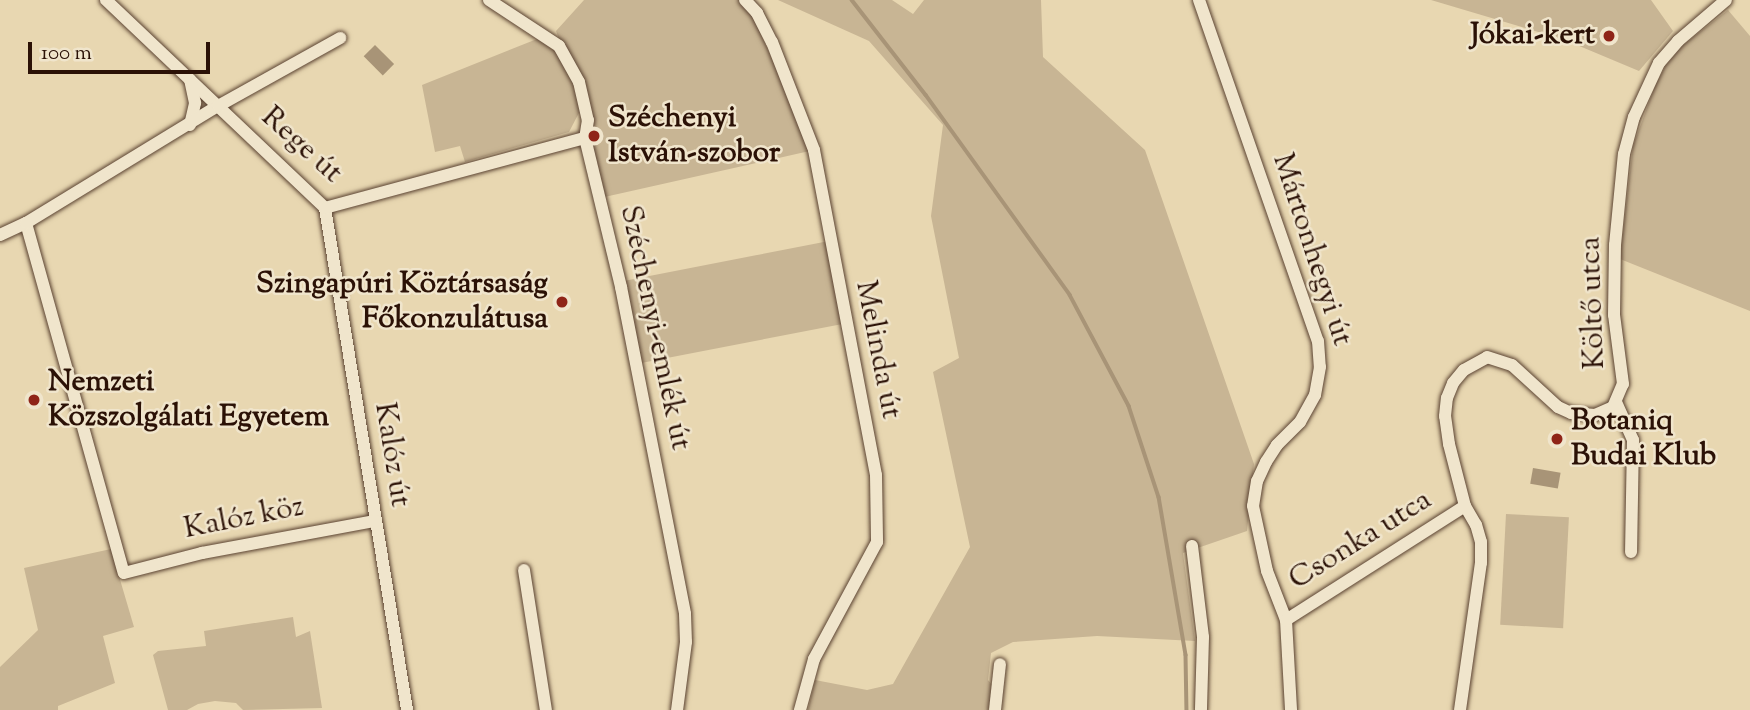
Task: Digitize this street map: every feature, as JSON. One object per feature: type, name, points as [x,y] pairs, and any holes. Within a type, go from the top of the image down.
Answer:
[{"type":"street","name":"Rege út","points":[[106,0],[326,208],[585,138]]},
{"type":"street","name":"Széchenyi-emlék út","points":[[488,0],[559,46],[579,82],[588,120],[585,138],[621,287],[685,614],[684,662],[677,710]]},
{"type":"street","name":"Melinda út","points":[[745,0],[757,13],[772,43],[814,150],[876,475],[877,542],[814,659],[800,710]]},
{"type":"street","name":"Mártonhegyi út","points":[[1199,0],[1318,341],[1320,368],[1315,395],[1300,422],[1277,445],[1266,462],[1257,481],[1253,506],[1267,571],[1286,620],[1292,680],[1291,710]]},
{"type":"street","name":"Költő utca","points":[[1460,710],[1481,563],[1481,542],[1476,525],[1465,506],[1445,416],[1453,383],[1469,366],[1487,357],[1512,365],[1558,407],[1595,415],[1613,407],[1623,384],[1614,315],[1615,245],[1624,155],[1634,117],[1659,63],[1678,41],[1726,0]]},
{"type":"street","points":[[0,235],[26,223],[218,106],[340,38]]},
{"type":"street","points":[[190,80],[195,103],[190,125]]},
{"type":"street","name":"Kalóz út","points":[[326,208],[407,710]]},
{"type":"street","name":"Kalóz köz","points":[[26,223],[124,573],[202,553],[375,521]]},
{"type":"street","points":[[1616,402],[1633,440],[1631,552]]},
{"type":"street","name":"Csonka utca","points":[[1286,620],[1465,506]]},
{"type":"street","points":[[1192,546],[1203,637],[1201,710]]},
{"type":"street","points":[[524,570],[546,710]]},
{"type":"street","points":[[995,710],[1000,664]]},
{"type":"shaded area","points":[[584,0],[745,0],[814,150],[600,198],[588,120],[556,31]]},
{"type":"shaded area","points":[[778,0],[892,0],[913,14],[924,0],[1041,0],[1043,57],[1145,150],[1254,464],[1247,531],[1183,553],[1195,641],[1097,636],[1013,642],[991,653],[988,680],[994,687],[988,710],[808,710],[815,680],[867,690],[893,684],[970,547],[933,372],[959,358],[931,216],[943,125],[869,41]]},
{"type":"shaded area","name":"Jókai-kert","points":[[1431,0],[1651,0],[1673,31],[1639,71],[1565,40]]},
{"type":"shaded area","points":[[1728,10],[1750,36],[1750,311],[1620,259],[1633,146],[1655,86],[1666,65],[1682,46]]},
{"type":"shaded area","points":[[537,39],[555,51],[574,83],[581,109],[569,132],[465,162],[460,146],[435,152],[422,85]]},
{"type":"shaded area","points":[[375,45],[394,64],[383,75],[364,56]]},
{"type":"shaded area","points":[[829,241],[845,323],[636,364],[620,282]]},
{"type":"shaded area","points":[[1533,468],[1561,473],[1558,489],[1530,484]]},
{"type":"shaded area","points":[[1506,514],[1569,517],[1563,628],[1500,625]]},
{"type":"shaded area","points":[[111,549],[134,627],[103,636],[115,683],[58,706],[58,710],[0,710],[0,667],[38,630],[24,568]]},
{"type":"shaded area","points":[[293,617],[296,637],[310,631],[322,708],[243,710],[236,703],[215,701],[198,704],[187,710],[168,710],[153,655],[158,651],[206,646],[204,631]]},
{"type":"waterway","points":[[852,0],[926,95],[1070,295],[1129,406],[1159,497],[1186,655],[1187,710]]},
{"type":"place","name":"Jókai-kert","points":[[1609,36]]},
{"type":"place","name":"Széchenyi István-szobor","points":[[594,136]]},
{"type":"place","name":"Szingapúri Köztársaság Főkonzulátusa","points":[[562,302]]},
{"type":"place","name":"Nemzeti Közszolgálati Egyetem","points":[[34,400]]},
{"type":"place","name":"Botaniq Budai Klub","points":[[1557,439]]}]
